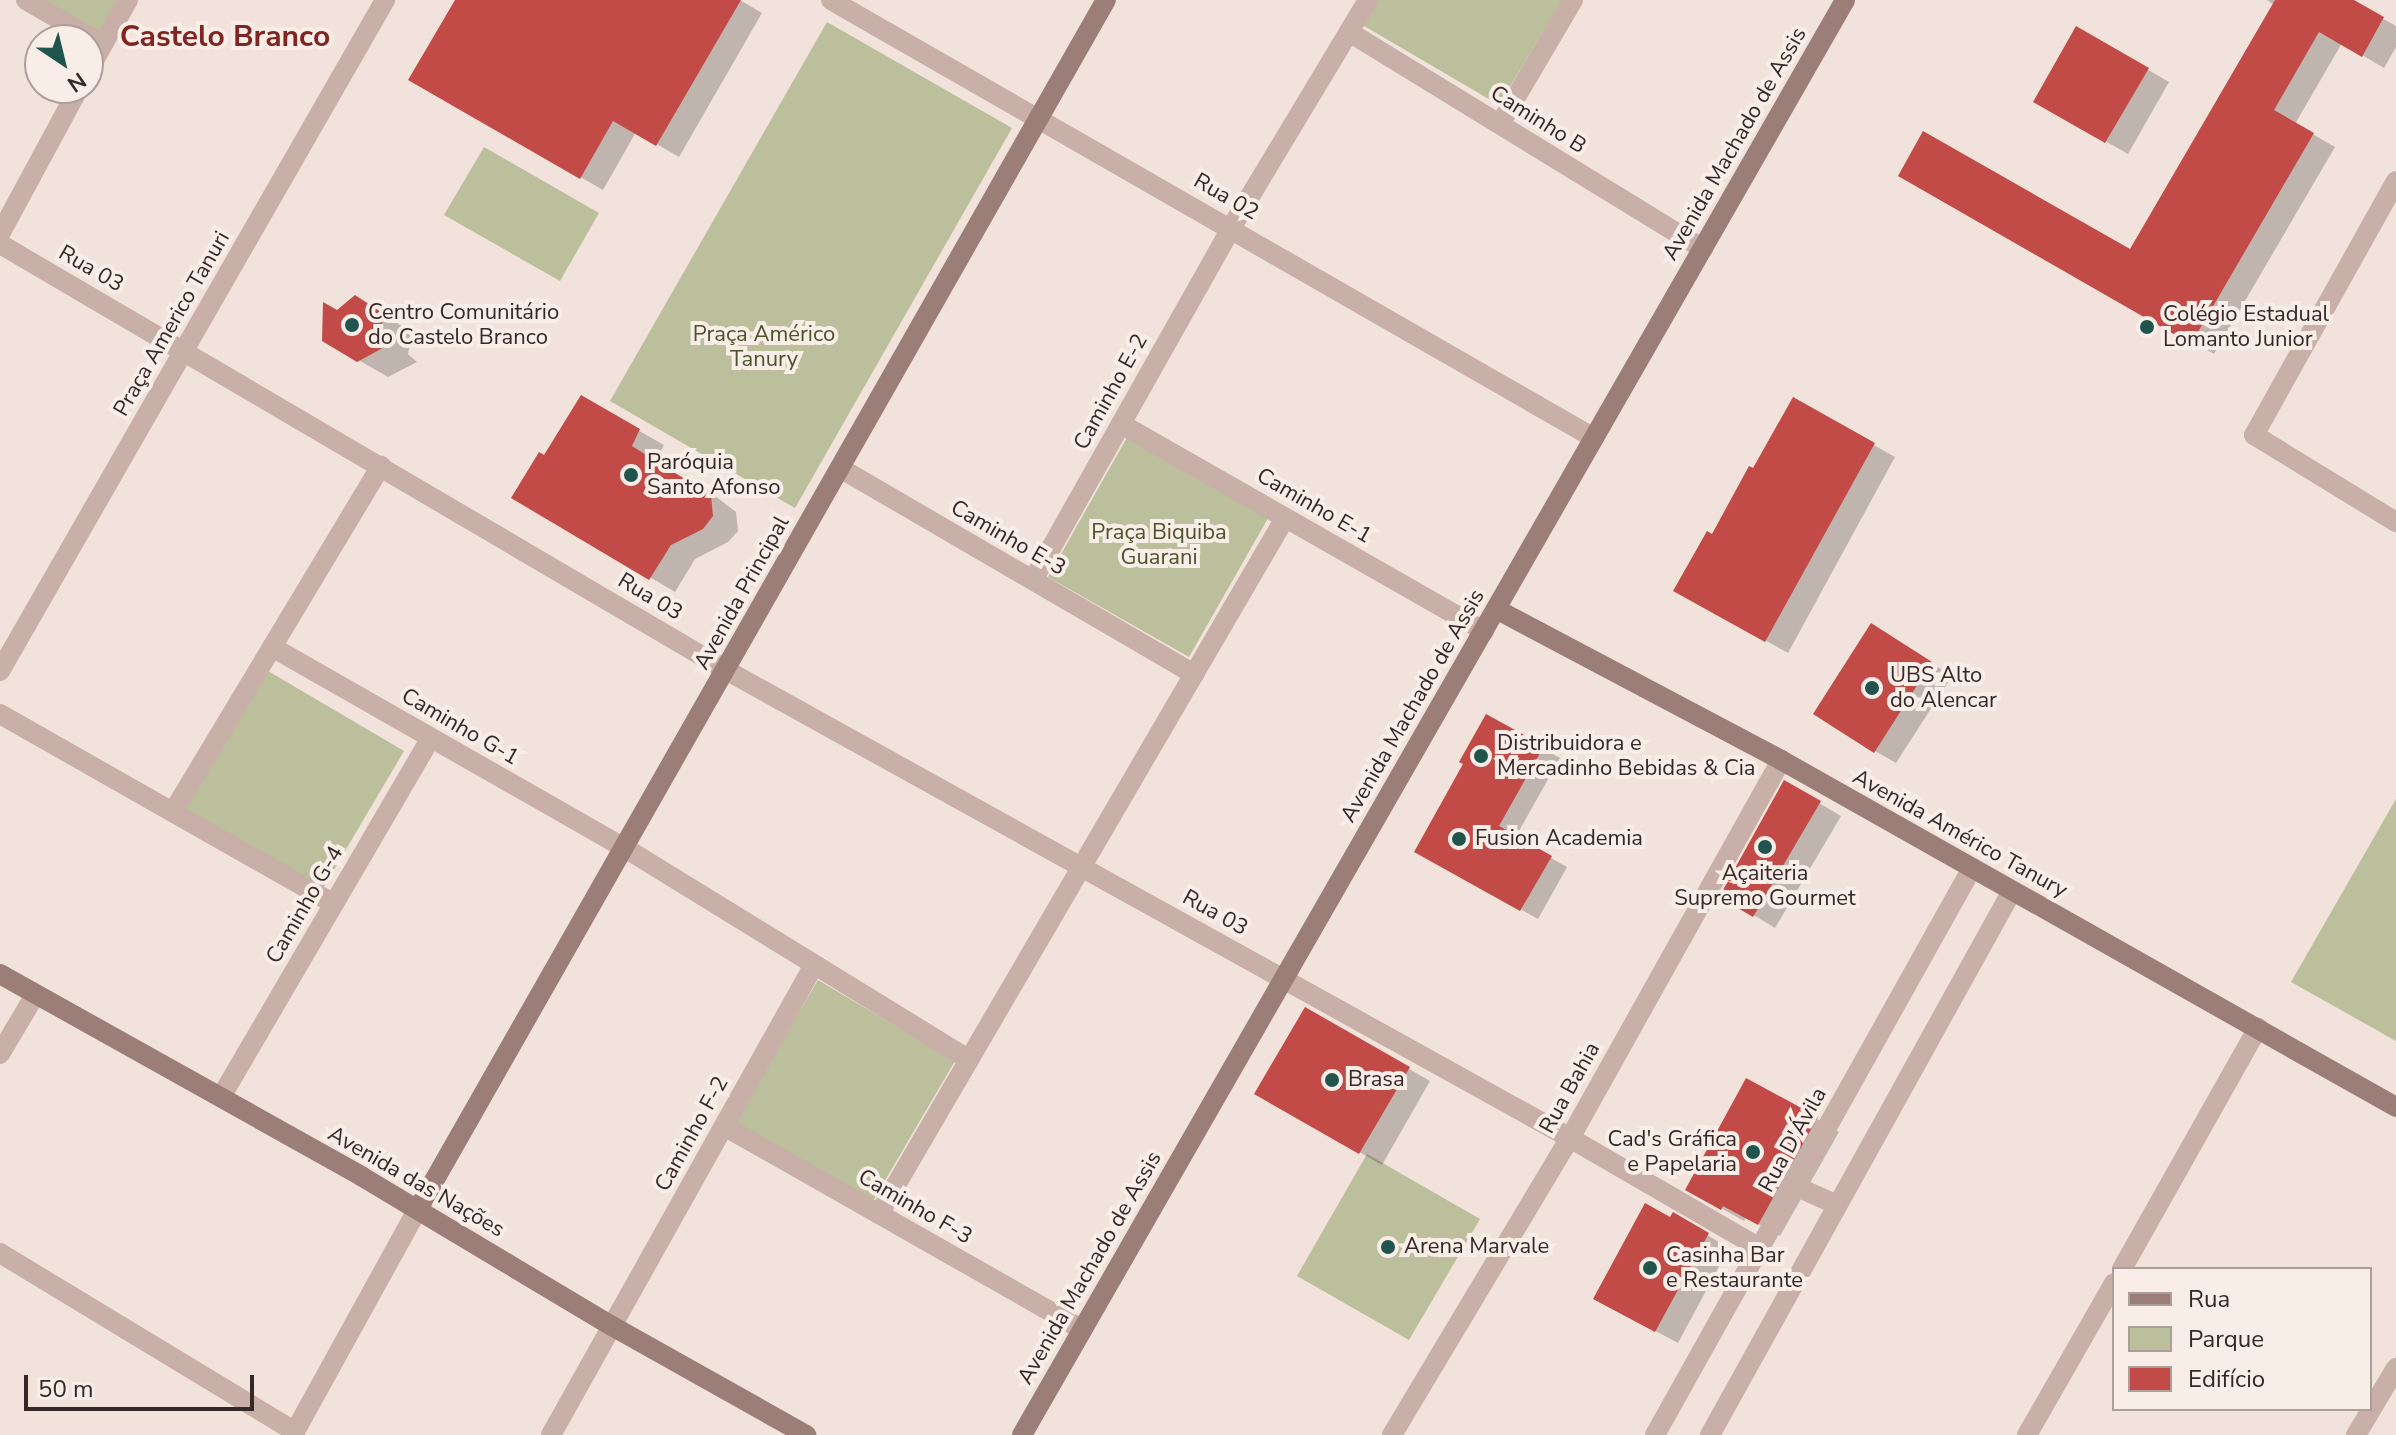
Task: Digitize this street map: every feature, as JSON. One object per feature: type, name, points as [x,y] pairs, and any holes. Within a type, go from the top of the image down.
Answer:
[{"type":"street","points":[[26,0],[67,24]]},
{"type":"street","points":[[104,41],[128,0]]},
{"type":"street","name":"Praça Americo Tanuri","points":[[0,671],[385,0]]},
{"type":"street","name":"Avenida Principal","points":[[418,1209],[1106,0]]},
{"type":"street","name":"Caminho E-2","points":[[1033,580],[1231,228],[1368,0]]},
{"type":"street","points":[[1500,124],[1573,0]]},
{"type":"street","name":"Avenida Machado de Assis","points":[[1022,1435],[1845,0]]},
{"type":"street","name":"Rua 02","points":[[846,3],[1594,438]]},
{"type":"street","name":"Caminho B","points":[[1349,32],[1703,249]]},
{"type":"street","points":[[0,234],[70,104]]},
{"type":"street","points":[[2396,181],[2254,435],[2396,522]]},
{"type":"street","name":"Rua 03","points":[[0,244],[726,670],[1284,978],[1760,1248]]},
{"type":"street","name":"Caminho E-1","points":[[1121,424],[1484,631]]},
{"type":"street","points":[[173,812],[381,466]]},
{"type":"street","name":"Caminho E-3","points":[[840,468],[1194,674]]},
{"type":"street","points":[[879,1214],[1285,518]]},
{"type":"street","name":"Avenida Américo Tanury","points":[[1496,609],[1781,760],[2396,1107]]},
{"type":"street","name":"Caminho G-1","points":[[272,647],[625,848],[969,1060]]},
{"type":"street","points":[[0,714],[334,904]]},
{"type":"street","name":"Caminho G-4","points":[[221,1097],[431,738]]},
{"type":"street","name":"Rua Bahia","points":[[1392,1435],[1570,1138],[1781,760]]},
{"type":"street","name":"Rua D'Ávila","points":[[1655,1435],[1972,868]]},
{"type":"street","points":[[1710,1435],[2012,891]]},
{"type":"street","name":"Caminho F-2","points":[[551,1435],[814,965]]},
{"type":"street","name":"Avenida das Nações","points":[[0,974],[418,1209],[612,1326],[806,1435]]},
{"type":"street","points":[[0,1054],[35,995]]},
{"type":"street","points":[[2123,1267],[2258,1028]]},
{"type":"street","name":"Caminho F-3","points":[[724,1126],[1082,1329]]},
{"type":"street","points":[[1795,1186],[1837,1205]]},
{"type":"street","points":[[0,1253],[294,1434],[418,1209]]},
{"type":"street","points":[[2027,1435],[2112,1286]]},
{"type":"street","points":[[2372,1408],[2396,1368]]},
{"type":"street","points":[[2356,1435],[2370,1411]]},
{"type":"green space","points":[[37,0],[118,0],[104,24],[78,24]]},
{"type":"green space","points":[[1372,0],[1562,0],[1499,105],[1359,23]]},
{"type":"green space","name":"Praça Américo Tanury","points":[[827,22],[1012,128],[795,508],[610,401]]},
{"type":"green space","points":[[484,147],[599,213],[560,281],[444,215]]},
{"type":"green space","name":"Praça Biquiba Guarani","points":[[1129,434],[1271,513],[1189,657],[1048,577]]},
{"type":"green space","points":[[268,671],[404,751],[322,890],[185,810]]},
{"type":"green space","points":[[2396,799],[2396,1041],[2291,982]]},
{"type":"green space","points":[[818,980],[955,1061],[870,1206],[732,1125]]},
{"type":"green space","name":"Arena Marvale","points":[[1367,1154],[1480,1219],[1409,1340],[1297,1276]]},
{"type":"building","points":[[455,0],[741,0],[656,146],[613,121],[580,179],[408,80]]},
{"type":"building","points":[[2275,0],[2354,0],[2384,17],[2362,57],[2319,32],[2274,110],[2314,133],[2191,344],[1898,176],[1923,131],[2130,249]]},
{"type":"building","points":[[2076,26],[2149,68],[2105,143],[2033,102]]},
{"type":"building","name":"Centro Comunitário do Castelo Branco","points":[[355,295],[384,314],[379,336],[390,344],[357,362],[322,341],[323,302],[337,310]]},
{"type":"building","points":[[581,395],[640,429],[632,446],[683,478],[685,475],[711,496],[713,516],[703,529],[671,545],[649,580],[511,498],[539,452],[544,455]]},
{"type":"building","points":[[1793,397],[1875,443],[1765,642],[1673,591],[1707,531],[1712,534],[1749,466],[1753,468]]},
{"type":"building","name":"UBS Alto do Alencar","points":[[1871,623],[1932,662],[1874,753],[1813,714]]},
{"type":"building","points":[[1486,714],[1544,746],[1499,826],[1552,856],[1520,911],[1414,852],[1463,764],[1459,762]]},
{"type":"building","name":"Açaiteria Supremo Gourmet","points":[[1784,780],[1821,801],[1753,917],[1719,897]]},
{"type":"building","name":"Brasa","points":[[1305,1007],[1410,1067],[1359,1154],[1254,1094]]},
{"type":"building","name":"Cad's Gráfica e Papelaria","points":[[1746,1078],[1818,1117],[1758,1225],[1723,1206],[1721,1210],[1685,1190]]},
{"type":"building","name":"Casinha Bar e Restaurante","points":[[1645,1203],[1670,1217],[1673,1212],[1709,1233],[1655,1332],[1593,1299]]},
{"type":"place","name":"Centro Comunitário do Castelo Branco","points":[[352,325]]},
{"type":"place","name":"Colégio Estadual Lomanto Junior","points":[[2147,327]]},
{"type":"place","name":"Paróquia Santo Afonso","points":[[631,475]]},
{"type":"place","name":"UBS Alto do Alencar","points":[[1872,688]]},
{"type":"place","name":"Distribuidora e Mercadinho Bebidas & Cia","points":[[1481,756]]},
{"type":"place","name":"Fusion Academia","points":[[1459,839]]},
{"type":"place","name":"Açaiteria Supremo Gourmet","points":[[1765,847]]},
{"type":"place","name":"Brasa","points":[[1332,1080]]},
{"type":"place","name":"Cad's Gráfica e Papelaria","points":[[1753,1152]]},
{"type":"place","name":"Arena Marvale","points":[[1388,1247]]},
{"type":"place","name":"Casinha Bar e Restaurante","points":[[1650,1268]]},
{"type":"district","name":"Castelo Branco","points":[[225,37]]}]
